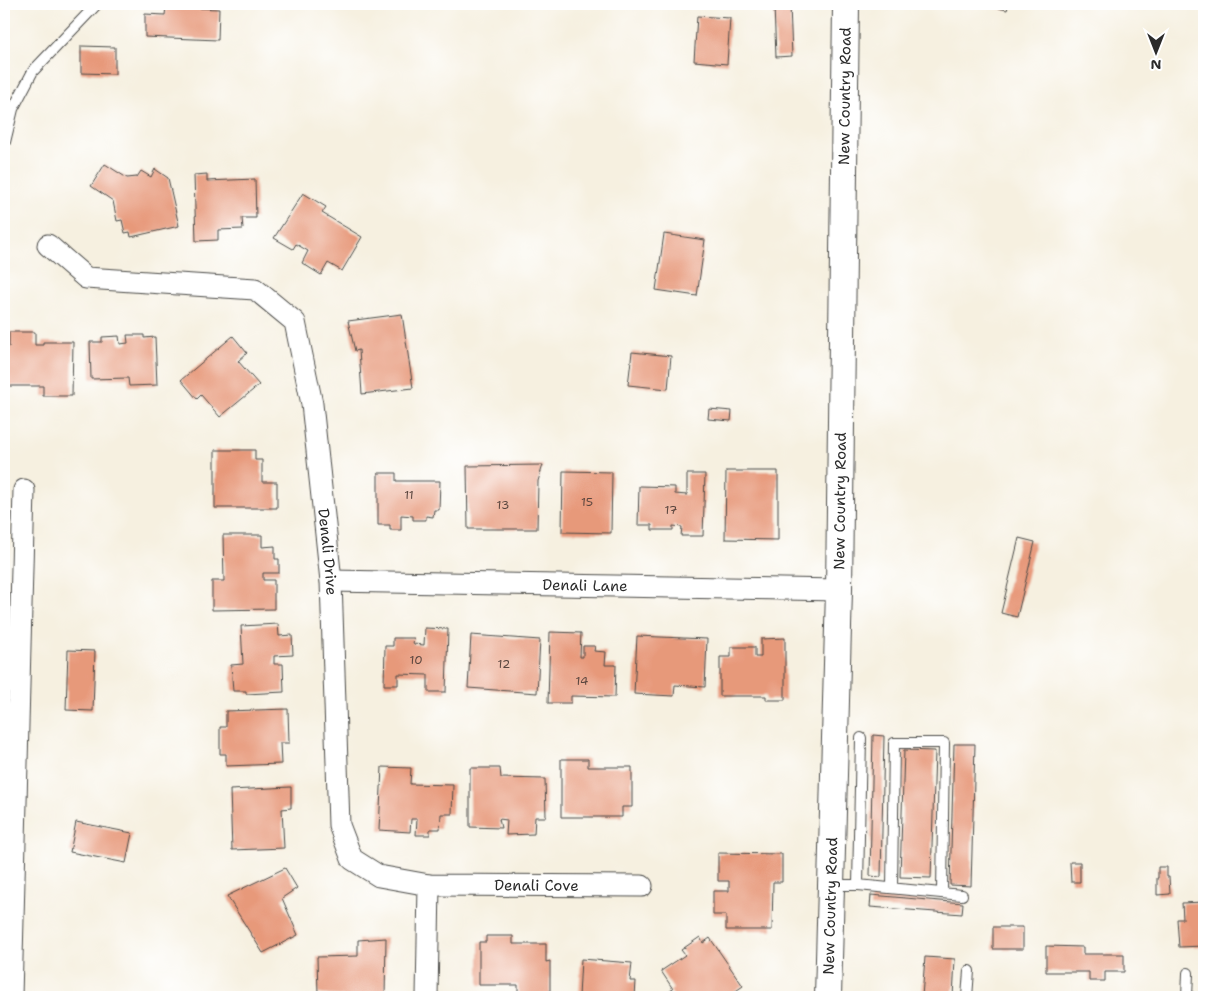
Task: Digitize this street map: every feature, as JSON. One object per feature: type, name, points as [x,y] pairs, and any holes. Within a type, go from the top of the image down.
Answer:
[{"type":"street","name":"New Country Road","points":[[828,997],[839,590],[846,4]]},
{"type":"street","name":"Denali Drive","points":[[48,245],[86,278],[255,289],[295,322],[312,404],[331,581],[339,825],[352,859],[380,876],[429,885]]},
{"type":"street","points":[[11,997],[24,490]]},
{"type":"street","name":"Denali Lane","points":[[331,581],[839,590]]},
{"type":"street","points":[[427,997],[429,885]]},
{"type":"street","name":"Denali Cove","points":[[429,885],[642,886]]},
{"type":"lane","points":[[5,142],[13,109],[34,71],[97,4]]},
{"type":"lane","points":[[858,885],[861,738]]},
{"type":"lane","points":[[892,888],[894,743],[944,744],[942,893]]},
{"type":"lane","points":[[831,886],[858,885],[962,895]]},
{"type":"lane","points":[[967,997],[969,972]]},
{"type":"lane","points":[[1187,997],[1188,972]]},
{"type":"building","points":[[981,4],[1009,4],[1007,10]]},
{"type":"building","points":[[790,5],[792,56],[776,57],[774,6]]},
{"type":"building","points":[[166,7],[219,9],[218,40],[145,37],[145,14],[165,15]]},
{"type":"building","points":[[697,16],[730,18],[727,64],[694,61]]},
{"type":"building","points":[[81,46],[115,47],[115,74],[81,73]]},
{"type":"building","points":[[105,164],[127,178],[137,177],[141,171],[151,177],[155,169],[168,178],[179,226],[131,237],[130,232],[125,233],[122,220],[117,221],[113,201],[91,186]]},
{"type":"building","points":[[207,174],[207,181],[255,179],[256,218],[242,218],[243,229],[218,230],[218,240],[196,241],[194,175]]},
{"type":"building","points":[[303,193],[326,207],[322,213],[362,237],[342,271],[328,263],[321,275],[302,263],[308,251],[296,244],[293,249],[274,238]]},
{"type":"building","points":[[664,234],[705,240],[697,296],[656,290]]},
{"type":"building","points":[[402,314],[413,388],[362,394],[359,350],[355,351],[348,321]]},
{"type":"building","points":[[9,332],[35,332],[35,345],[43,345],[43,342],[73,342],[72,396],[43,396],[43,386],[4,386],[4,347],[9,347]]},
{"type":"building","points":[[127,335],[144,335],[144,338],[155,337],[157,385],[129,386],[128,378],[91,379],[90,342],[102,342],[102,337],[119,336],[120,344],[128,343]]},
{"type":"building","points":[[233,336],[247,353],[238,361],[259,385],[220,417],[201,395],[197,399],[181,380]]},
{"type":"building","points":[[632,352],[671,356],[668,389],[628,385]]},
{"type":"building","points":[[709,409],[732,411],[731,421],[708,419]]},
{"type":"building","points":[[215,450],[255,450],[255,460],[262,460],[262,482],[277,482],[277,508],[215,508]]},
{"type":"building","points":[[543,465],[538,481],[537,529],[468,529],[467,466]]},
{"type":"building","points":[[563,471],[612,472],[611,533],[562,532]]},
{"type":"building","points":[[726,471],[778,471],[778,540],[725,539]]},
{"type":"building","points":[[378,473],[396,473],[396,481],[440,481],[439,510],[434,510],[433,517],[426,516],[426,520],[413,520],[413,516],[401,515],[401,530],[390,530],[390,525],[378,525]]},
{"type":"building","points":[[687,474],[705,474],[703,536],[681,536],[682,527],[673,526],[673,530],[652,530],[652,525],[638,525],[639,486],[675,487],[675,494],[687,495]]},
{"type":"building","points":[[223,535],[262,535],[262,547],[275,546],[275,559],[279,559],[279,573],[263,573],[263,580],[274,580],[274,609],[212,610],[212,581],[224,581]]},
{"type":"building","points":[[1019,538],[1035,542],[1017,617],[1001,613]]},
{"type":"building","points":[[278,624],[279,636],[292,635],[293,655],[274,656],[274,664],[283,664],[284,692],[246,694],[246,691],[233,691],[231,665],[243,664],[241,626]]},
{"type":"building","points":[[425,628],[448,629],[446,692],[428,692],[428,675],[398,674],[398,685],[384,685],[385,646],[393,646],[393,638],[414,638],[413,644],[424,645]]},
{"type":"building","points":[[550,632],[581,633],[580,657],[583,657],[583,646],[595,646],[594,651],[606,652],[605,665],[616,665],[615,697],[571,696],[571,703],[548,703]]},
{"type":"building","points":[[471,635],[540,640],[537,693],[468,688]]},
{"type":"building","points":[[637,636],[707,639],[705,687],[675,685],[674,696],[634,694]]},
{"type":"building","points":[[785,638],[785,700],[766,700],[766,696],[720,696],[720,657],[731,657],[731,647],[755,647],[755,657],[761,657],[761,639]]},
{"type":"building","points":[[68,650],[95,651],[93,711],[66,710]]},
{"type":"building","points":[[288,709],[289,743],[280,743],[281,764],[226,766],[226,754],[220,754],[220,727],[226,727],[226,711]]},
{"type":"building","points":[[873,735],[884,736],[881,877],[870,876]]},
{"type":"building","points":[[954,744],[975,744],[971,886],[950,885]]},
{"type":"building","points":[[904,750],[935,751],[931,878],[900,877]]},
{"type":"building","points":[[561,759],[588,759],[588,767],[632,767],[632,807],[622,807],[622,817],[561,817]]},
{"type":"building","points":[[382,767],[411,768],[410,784],[453,785],[452,814],[441,814],[440,829],[430,829],[430,835],[416,835],[417,819],[411,819],[410,832],[379,830]]},
{"type":"building","points":[[470,768],[500,768],[501,778],[545,779],[546,817],[535,817],[534,834],[506,835],[507,820],[499,819],[501,828],[470,827]]},
{"type":"building","points":[[291,787],[291,808],[282,809],[284,848],[232,850],[230,790]]},
{"type":"building","points":[[76,822],[132,833],[126,863],[70,852]]},
{"type":"building","points":[[718,853],[782,854],[782,882],[773,882],[772,930],[726,930],[726,915],[713,915],[713,891],[729,891],[729,881],[718,881]]},
{"type":"building","points":[[1070,862],[1080,862],[1080,882],[1071,882]]},
{"type":"building","points":[[1158,867],[1167,867],[1170,894],[1157,895]]},
{"type":"building","points":[[285,868],[297,888],[282,898],[298,935],[263,953],[227,896]]},
{"type":"building","points":[[871,895],[963,903],[962,914],[870,907]]},
{"type":"building","points":[[1204,902],[1204,946],[1179,947],[1177,919],[1183,919],[1182,903]]},
{"type":"building","points":[[993,927],[1023,927],[1023,949],[993,949]]},
{"type":"building","points":[[486,936],[513,936],[513,944],[546,944],[546,962],[550,961],[550,997],[518,997],[518,985],[479,985],[479,942],[486,942]]},
{"type":"building","points":[[700,937],[703,943],[710,938],[743,986],[727,997],[674,997],[670,991],[673,989],[661,971],[685,955],[681,950]]},
{"type":"building","points":[[386,938],[385,997],[350,997],[318,994],[317,957],[358,956],[358,940]]},
{"type":"building","points":[[1046,946],[1083,947],[1083,954],[1124,954],[1124,972],[1105,972],[1105,981],[1089,981],[1089,972],[1046,972]]},
{"type":"building","points":[[925,957],[955,959],[953,997],[922,997]]},
{"type":"building","points":[[581,959],[632,963],[630,981],[636,981],[635,997],[579,997]]}]
